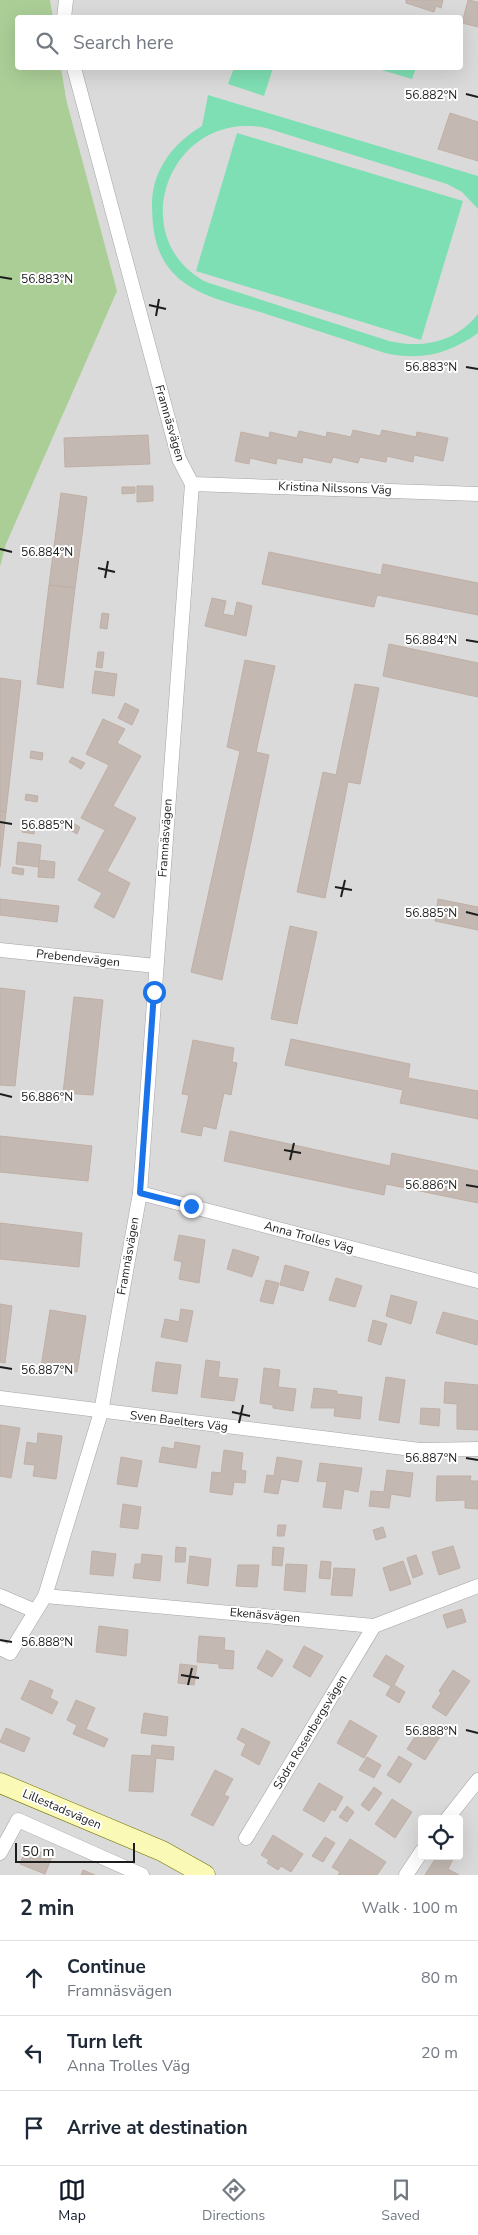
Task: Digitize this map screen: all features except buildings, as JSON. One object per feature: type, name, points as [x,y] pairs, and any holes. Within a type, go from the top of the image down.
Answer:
[{"type":"main road","name":"Lillestadsvägen","points":[[0,1783],[162,1851],[205,1875]]},
{"type":"street","points":[[64,15],[66,0]]},
{"type":"street","name":"Framnäsvägen","points":[[0,1648],[10,1653],[44,1596],[101,1412],[140,1193],[192,484],[179,459],[75,70]]},
{"type":"street","name":"Kristina Nilssons Väg","points":[[192,484],[477,490]]},
{"type":"street","name":"Prebendevägen","points":[[0,950],[156,966]]},
{"type":"street","name":"Anna Trolles Väg","points":[[140,1193],[478,1281]]},
{"type":"street","name":"Sven Baelters Väg","points":[[0,1398],[420,1450],[478,1449]]},
{"type":"street","name":"Ekenäsvägen","points":[[44,1596],[374,1626],[478,1586]]},
{"type":"street","points":[[0,1596],[35,1611]]},
{"type":"street","name":"Södra Rosenbergsvägen","points":[[246,1838],[374,1626]]},
{"type":"street","points":[[450,1815],[478,1780]]},
{"type":"street","points":[[0,1853],[18,1820],[142,1875]]},
{"type":"street","points":[[406,1875],[418,1857]]},
{"type":"shaded area","points":[[50,0],[478,0],[478,1875],[0,1875],[0,567],[6,544],[67,103],[61,70],[463,70],[463,15],[52,15]]},
{"type":"green space","points":[[0,0],[50,0],[53,15],[15,15],[15,70],[61,70],[67,103],[117,291],[6,544],[0,567]]},
{"type":"green space","points":[[233,70],[272,70],[264,96],[228,84]]},
{"type":"green space","points":[[382,70],[415,70],[412,79]]},
{"type":"green space","points":[[208,95],[478,176],[478,209],[462,192],[447,184],[266,128],[232,127],[204,138],[183,157],[168,181],[163,209],[167,237],[181,262],[206,282],[389,341],[414,344],[438,341],[460,331],[478,314],[478,333],[456,346],[434,354],[411,356],[385,353],[218,300],[185,284],[169,268],[159,251],[154,232],[152,212],[153,190],[156,178],[167,157],[192,132],[202,126]]},
{"type":"green space","points":[[237,133],[463,201],[421,340],[196,271]]},
{"type":"route","points":[[154,992],[140,1193],[191,1206]]}]
